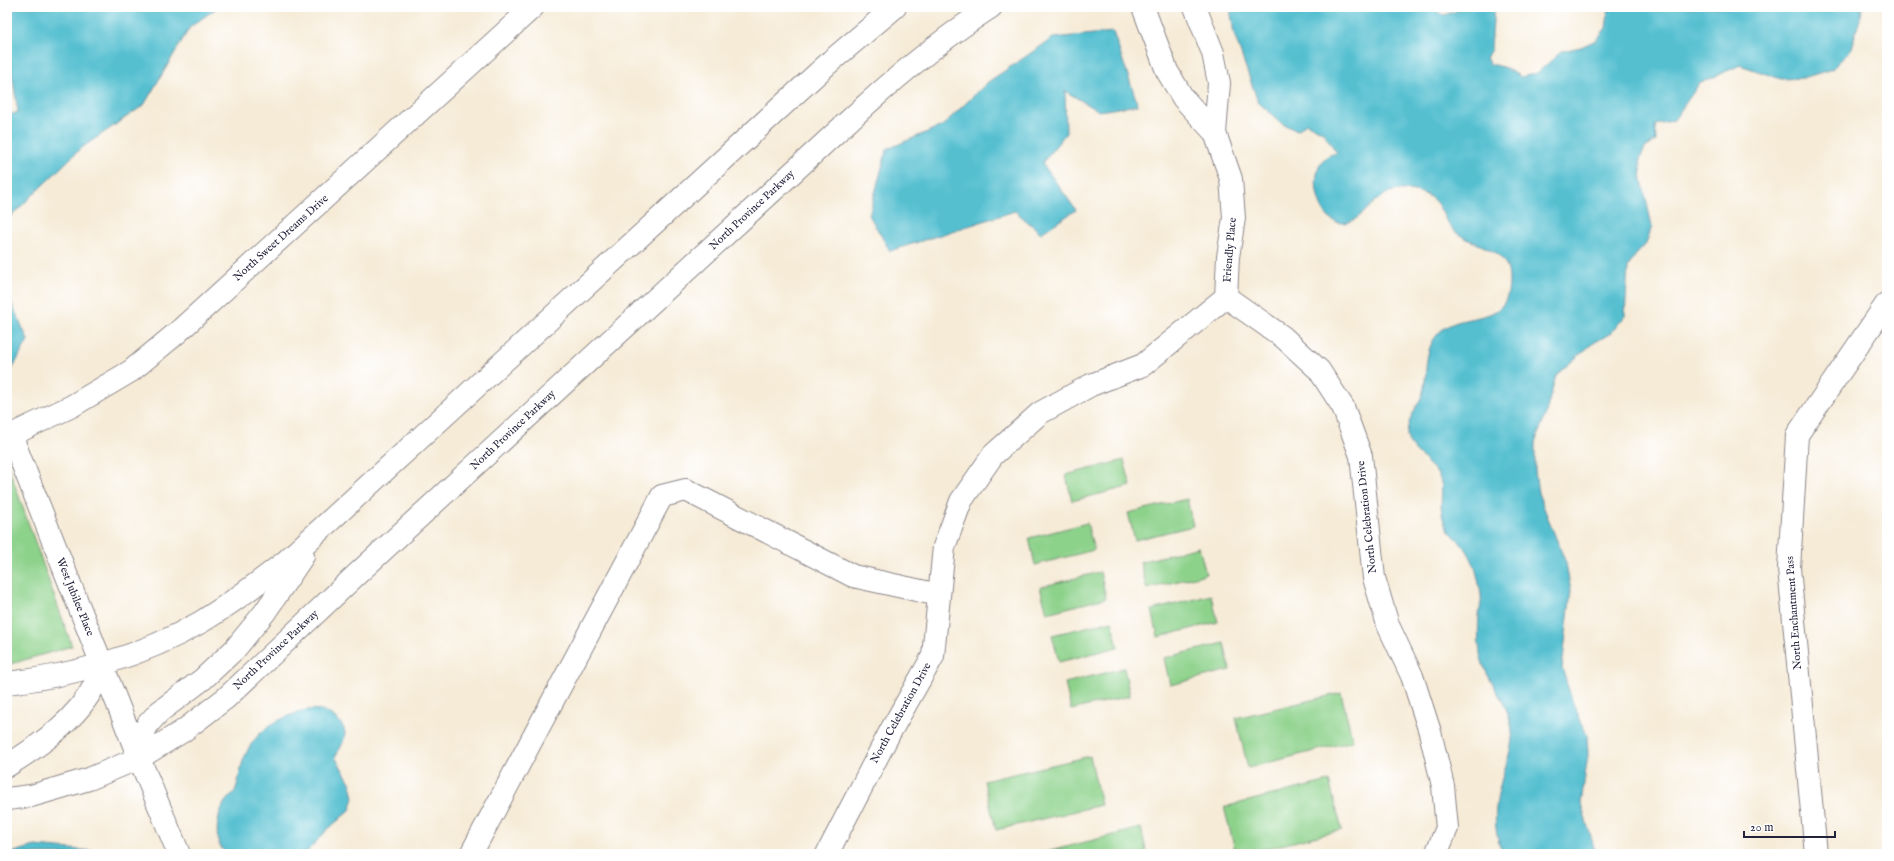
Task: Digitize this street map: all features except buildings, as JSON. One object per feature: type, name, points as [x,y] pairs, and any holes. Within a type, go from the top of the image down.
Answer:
[{"type":"street","name":"North Sweet Dreams Drive","points":[[9,436],[72,406],[132,371],[178,332],[533,7]]},
{"type":"street","points":[[7,683],[60,674],[102,664],[151,647],[200,622],[244,594],[285,562],[831,61],[895,7]]},
{"type":"street","name":"North Province Parkway","points":[[7,799],[31,796],[89,779],[139,758],[183,731],[226,698],[361,570],[867,104],[918,59],[957,29],[990,7]]},
{"type":"street","points":[[1143,7],[1167,71],[1183,98],[1215,133]]},
{"type":"street","points":[[1195,7],[1213,53],[1219,83],[1215,133]]},
{"type":"street","name":"Friendly Place","points":[[1215,133],[1231,179],[1234,218],[1228,257],[1226,297]]},
{"type":"street","name":"North Celebration Drive","points":[[827,854],[890,732],[933,656],[944,546],[960,501],[993,454],[1040,412],[1091,385],[1143,365],[1226,297],[1283,337],[1318,370],[1343,408],[1361,456],[1374,578],[1388,625],[1412,676],[1430,732],[1443,786],[1447,828],[1436,854]]},
{"type":"street","name":"North Enchantment Pass","points":[[1816,854],[1789,568],[1797,435],[1887,303]]},
{"type":"street","name":"West Jubilee Place","points":[[9,436],[179,854]]},
{"type":"street","points":[[471,854],[662,496],[686,490],[853,576],[939,595]]},
{"type":"street","points":[[139,758],[141,738],[152,720],[159,712],[203,680],[235,649],[265,612],[320,530]]},
{"type":"street","points":[[7,766],[26,754],[58,728],[81,705],[95,684],[102,664]]},
{"type":"green space","points":[[1124,460],[1131,486],[1072,501],[1066,475]]},
{"type":"green space","points":[[7,463],[72,646],[7,665]]},
{"type":"green space","points":[[1187,499],[1193,526],[1135,540],[1128,513]]},
{"type":"green space","points":[[1087,523],[1094,550],[1035,565],[1029,538]]},
{"type":"green space","points":[[1199,547],[1206,574],[1147,589],[1140,562]]},
{"type":"green space","points":[[1100,572],[1106,598],[1047,613],[1040,587]]},
{"type":"green space","points":[[1211,595],[1218,622],[1158,637],[1152,610]]},
{"type":"green space","points":[[1112,621],[1118,647],[1059,662],[1052,635]]},
{"type":"green space","points":[[1224,643],[1230,670],[1170,685],[1164,658]]},
{"type":"green space","points":[[1124,668],[1130,696],[1071,710],[1065,683]]},
{"type":"green space","points":[[1341,693],[1353,741],[1248,768],[1236,718]]},
{"type":"green space","points":[[1090,756],[1101,805],[996,830],[984,781]]},
{"type":"green space","points":[[1329,781],[1342,830],[1245,854],[1236,854],[1224,807]]},
{"type":"green space","points":[[1141,828],[1147,854],[1038,854]]},
{"type":"water","points":[[7,7],[218,7],[190,27],[144,105],[80,149],[7,220],[7,116],[18,112],[7,43]]},
{"type":"water","points":[[1230,7],[1428,7],[1444,15],[1459,10],[1463,7],[1494,7],[1491,49],[1486,58],[1490,64],[1506,68],[1521,77],[1537,73],[1562,51],[1581,47],[1596,40],[1606,28],[1609,7],[1862,7],[1861,16],[1850,51],[1832,69],[1803,78],[1781,79],[1740,65],[1699,84],[1674,120],[1655,125],[1656,141],[1645,148],[1640,159],[1642,181],[1652,226],[1646,244],[1635,256],[1628,267],[1625,316],[1611,333],[1592,344],[1556,375],[1545,416],[1535,443],[1535,471],[1538,493],[1566,563],[1571,591],[1562,668],[1573,703],[1587,735],[1588,755],[1581,804],[1596,854],[1503,854],[1497,832],[1496,811],[1499,790],[1512,740],[1510,720],[1507,710],[1487,674],[1480,654],[1478,625],[1481,597],[1475,568],[1463,545],[1449,530],[1445,523],[1441,507],[1442,490],[1438,475],[1410,445],[1407,433],[1409,422],[1423,392],[1428,355],[1437,335],[1446,327],[1493,312],[1502,306],[1507,295],[1509,278],[1507,268],[1503,260],[1497,254],[1465,238],[1454,230],[1448,224],[1435,201],[1431,197],[1415,191],[1399,190],[1390,192],[1382,196],[1363,214],[1349,222],[1341,223],[1332,220],[1325,214],[1317,193],[1316,182],[1318,171],[1322,162],[1329,155],[1337,153],[1323,132],[1306,123],[1298,130],[1282,124],[1258,102],[1234,34]]},
{"type":"water","points":[[1113,32],[1138,105],[1099,111],[1065,91],[1066,133],[1042,163],[1076,210],[1041,233],[1015,211],[890,251],[869,215],[887,149],[942,126],[988,82],[1053,38]]},
{"type":"water","points":[[7,293],[28,340],[7,379]]},
{"type":"water","points":[[306,710],[323,711],[332,715],[336,718],[344,730],[344,740],[335,757],[351,784],[354,798],[350,810],[327,830],[305,854],[226,854],[218,839],[217,828],[219,817],[225,802],[235,791],[246,753],[258,735],[266,728],[284,718]]},
{"type":"water","points":[[35,846],[106,852],[108,854],[7,854]]}]
